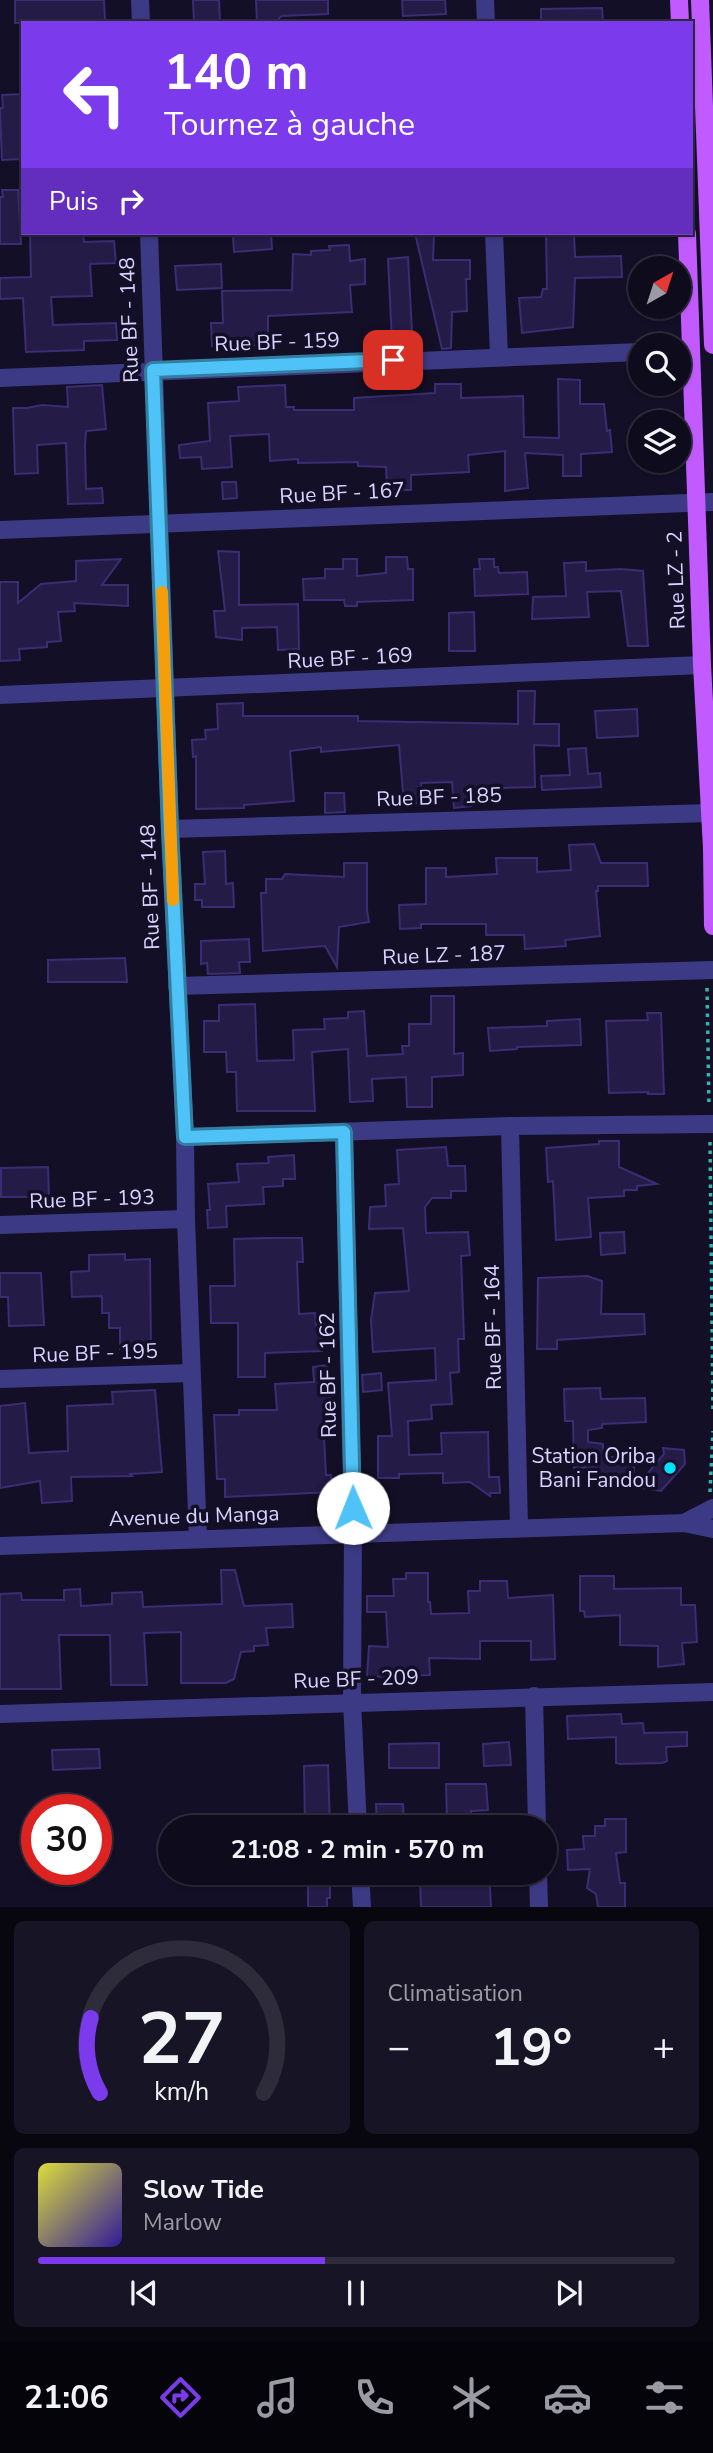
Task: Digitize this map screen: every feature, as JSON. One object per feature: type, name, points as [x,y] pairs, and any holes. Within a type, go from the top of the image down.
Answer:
[{"type":"main road","points":[[679,0],[680,21]]},
{"type":"main road","points":[[700,0],[707,24],[713,345]]},
{"type":"main road","name":"Rue LZ - 2","points":[[685,333],[687,235]]},
{"type":"main road","name":"Rue LZ - 2","points":[[691,379],[694,394],[713,926]]},
{"type":"street","points":[[140,0],[141,21]]},
{"type":"street","points":[[485,0],[486,21]]},
{"type":"street","name":"Rue BF - 148","points":[[149,235],[198,1539]]},
{"type":"street","points":[[494,235],[499,356]]},
{"type":"street","name":"Rue BF - 159","points":[[0,378],[628,352]]},
{"type":"street","name":"Rue BF - 167","points":[[0,530],[698,502]]},
{"type":"street","name":"Rue BF - 169","points":[[0,695],[702,665]]},
{"type":"street","name":"Rue BF - 185","points":[[170,830],[710,813]]},
{"type":"street","name":"Rue LZ - 187","points":[[177,986],[713,970]]},
{"type":"street","points":[[185,1137],[510,1126],[713,1124]]},
{"type":"street","name":"Rue BF - 164","points":[[510,1126],[519,1528]]},
{"type":"street","name":"Rue BF - 162","points":[[344,1132],[354,1534],[352,1702],[357,1815]]},
{"type":"street","name":"Rue BF - 193","points":[[0,1225],[186,1219]]},
{"type":"street","name":"Rue BF - 195","points":[[0,1379],[191,1373]]},
{"type":"street","points":[[684,1523],[711,1509]]},
{"type":"street","points":[[684,1523],[713,1528]]},
{"type":"street","name":"Avenue du Manga","points":[[0,1546],[684,1523]]},
{"type":"street","name":"Rue BF - 209","points":[[0,1714],[713,1692]]},
{"type":"street","points":[[534,1696],[537,1815]]},
{"type":"street","points":[[361,1885],[362,1907]]},
{"type":"street","points":[[538,1885],[539,1907]]},
{"type":"path","points":[[711,1509],[713,1431]]},
{"type":"building","points":[[15,0],[104,0],[105,20],[15,23]]},
{"type":"building","points":[[193,0],[219,0],[220,21],[194,21]]},
{"type":"building","points":[[256,0],[328,0],[328,14],[282,16],[279,21],[257,21]]},
{"type":"building","points":[[402,0],[445,0],[446,14],[403,16]]},
{"type":"building","points":[[602,8],[603,21],[541,21],[541,9]]},
{"type":"building","points":[[21,94],[21,159],[2,160],[2,95]]},
{"type":"building","points":[[2,190],[18,190],[21,244],[0,244]]},
{"type":"building","points":[[30,235],[83,235],[84,242],[114,241],[116,263],[90,264],[92,296],[51,297],[53,325],[116,323],[117,340],[84,341],[84,350],[26,352],[23,298],[0,299],[0,278],[31,277]]},
{"type":"building","points":[[233,235],[271,235],[272,249],[234,252]]},
{"type":"building","points":[[415,235],[434,235],[433,260],[470,260],[470,279],[466,279],[467,311],[452,312],[451,348],[442,349]]},
{"type":"building","points":[[546,235],[574,235],[575,257],[621,256],[622,277],[575,278],[573,327],[522,333],[519,298],[541,297],[543,289],[547,289]]},
{"type":"building","points":[[349,245],[350,261],[365,259],[365,284],[350,285],[352,312],[268,316],[268,345],[212,346],[211,323],[223,323],[222,291],[292,290],[293,254],[311,255],[311,251],[330,250],[329,246]]},
{"type":"building","points":[[408,257],[412,332],[406,333],[406,341],[392,342],[388,259]]},
{"type":"building","points":[[221,264],[222,288],[177,290],[175,266]]},
{"type":"building","points":[[558,379],[580,380],[580,404],[604,404],[612,452],[581,454],[581,476],[563,476],[563,455],[525,453],[528,488],[505,491],[505,451],[468,455],[469,472],[411,475],[411,490],[387,490],[386,467],[358,466],[358,462],[298,463],[298,459],[270,461],[269,434],[230,436],[232,467],[202,469],[201,457],[180,458],[179,445],[210,441],[208,403],[239,401],[238,387],[285,385],[286,407],[294,407],[294,410],[354,410],[354,398],[435,393],[435,384],[461,384],[461,398],[523,396],[524,437],[559,438]]},
{"type":"building","points":[[102,385],[106,429],[86,431],[85,446],[86,489],[102,488],[103,503],[68,504],[66,443],[37,445],[38,473],[15,474],[13,408],[42,405],[68,407],[67,387]]},
{"type":"building","points":[[222,482],[236,482],[237,498],[223,499]]},
{"type":"building","points":[[218,551],[239,552],[239,605],[298,604],[299,649],[278,650],[277,627],[242,628],[242,640],[216,637],[214,611],[225,611]]},
{"type":"building","points":[[386,557],[407,557],[408,569],[413,569],[413,600],[357,602],[357,606],[345,606],[344,600],[304,600],[303,579],[325,578],[325,569],[343,569],[343,559],[357,559],[357,576],[386,573]]},
{"type":"building","points":[[121,559],[102,585],[128,585],[128,606],[74,603],[75,611],[58,612],[61,641],[47,642],[47,647],[19,649],[20,660],[0,661],[0,582],[18,582],[18,603],[41,584],[76,581],[76,561]]},
{"type":"building","points":[[479,559],[494,559],[494,567],[498,567],[499,573],[527,572],[528,594],[475,596],[474,569],[480,569]]},
{"type":"building","points":[[586,562],[586,571],[643,571],[648,646],[628,646],[621,591],[587,592],[589,617],[532,619],[533,597],[566,596],[564,563]]},
{"type":"building","points":[[474,612],[475,651],[449,651],[449,613]]},
{"type":"building","points":[[518,691],[535,691],[534,724],[559,724],[559,746],[534,745],[535,787],[470,789],[471,806],[454,808],[452,782],[421,783],[422,803],[404,804],[399,745],[321,752],[321,747],[290,751],[294,801],[244,805],[244,808],[196,809],[196,756],[193,757],[192,740],[206,739],[205,730],[218,729],[217,704],[243,703],[243,716],[358,716],[358,721],[518,724]]},
{"type":"building","points":[[637,709],[638,736],[597,738],[595,711]]},
{"type":"building","points":[[586,748],[588,774],[600,773],[601,787],[542,790],[541,776],[570,775],[568,749]]},
{"type":"building","points":[[325,793],[344,793],[345,812],[325,813]]},
{"type":"building","points":[[594,844],[601,863],[647,863],[648,886],[598,886],[596,891],[600,936],[565,940],[566,946],[525,949],[524,935],[486,935],[486,924],[421,924],[421,928],[400,929],[399,905],[426,904],[426,868],[446,868],[446,877],[497,874],[496,858],[537,858],[537,872],[571,870],[569,845]]},
{"type":"building","points":[[225,851],[226,884],[233,883],[234,907],[202,907],[202,900],[195,900],[195,884],[205,884],[203,852]]},
{"type":"building","points":[[344,863],[367,863],[369,922],[339,927],[337,967],[325,946],[263,951],[261,893],[266,893],[266,879],[282,879],[285,874],[344,877]]},
{"type":"building","points":[[249,939],[250,962],[239,962],[240,973],[208,974],[207,963],[201,964],[201,941]]},
{"type":"building","points":[[125,958],[127,982],[48,982],[48,960]]},
{"type":"building","points":[[431,996],[454,996],[454,1054],[463,1053],[463,1075],[432,1077],[432,1107],[407,1107],[406,1077],[372,1079],[373,1101],[350,1102],[348,1049],[312,1052],[315,1111],[237,1111],[236,1072],[227,1072],[226,1052],[204,1052],[204,1021],[219,1021],[219,1005],[255,1004],[257,1061],[294,1060],[293,1030],[325,1029],[324,1019],[348,1018],[348,1012],[364,1011],[367,1056],[403,1054],[402,1046],[409,1046],[409,1024],[431,1024]]},
{"type":"building","points":[[647,1013],[661,1013],[664,1094],[609,1093],[606,1021],[648,1020]]},
{"type":"building","points":[[580,1019],[581,1045],[517,1047],[490,1051],[488,1028],[547,1026],[547,1021]]},
{"type":"building","points":[[599,1141],[619,1141],[619,1167],[657,1184],[637,1186],[637,1190],[624,1190],[624,1196],[588,1198],[591,1237],[556,1240],[553,1181],[548,1182],[546,1148],[599,1144]]},
{"type":"building","points":[[446,1147],[448,1166],[465,1166],[466,1191],[451,1191],[451,1198],[432,1198],[425,1207],[426,1233],[468,1232],[470,1255],[461,1256],[464,1339],[458,1339],[459,1372],[450,1373],[452,1404],[431,1405],[432,1419],[408,1421],[409,1455],[442,1454],[441,1433],[488,1432],[489,1477],[499,1477],[500,1493],[490,1493],[490,1496],[470,1482],[443,1483],[443,1473],[399,1474],[399,1478],[378,1478],[378,1436],[392,1436],[388,1383],[436,1380],[435,1348],[373,1352],[371,1320],[375,1293],[409,1291],[403,1228],[369,1229],[370,1207],[386,1206],[385,1185],[399,1184],[397,1150]]},
{"type":"building","points":[[294,1155],[295,1179],[283,1179],[283,1186],[263,1187],[264,1204],[226,1206],[227,1227],[208,1228],[208,1184],[239,1182],[237,1164],[269,1163],[268,1157]]},
{"type":"building","points":[[48,1167],[49,1197],[1,1197],[1,1168]]},
{"type":"building","points":[[624,1232],[625,1253],[601,1255],[600,1233]]},
{"type":"building","points":[[302,1238],[303,1262],[297,1262],[299,1314],[315,1313],[316,1325],[321,1325],[322,1351],[265,1353],[265,1377],[238,1377],[238,1323],[211,1323],[210,1286],[235,1286],[234,1239]]},
{"type":"building","points":[[125,1254],[125,1260],[150,1259],[151,1348],[120,1349],[120,1328],[109,1328],[109,1313],[102,1313],[102,1296],[72,1297],[71,1272],[89,1271],[89,1255]]},
{"type":"building","points":[[0,1273],[41,1273],[44,1325],[9,1326],[8,1297],[0,1297]]},
{"type":"building","points":[[587,1276],[602,1281],[601,1314],[644,1314],[645,1334],[557,1340],[557,1349],[537,1349],[538,1278]]},
{"type":"building","points":[[327,1365],[334,1435],[324,1436],[326,1475],[331,1475],[332,1492],[225,1497],[225,1479],[217,1479],[214,1415],[239,1415],[239,1410],[277,1410],[275,1384],[314,1382],[313,1367]]},
{"type":"building","points":[[381,1373],[382,1390],[363,1392],[362,1375]]},
{"type":"building","points":[[600,1388],[601,1399],[645,1398],[646,1422],[602,1424],[602,1428],[588,1430],[588,1442],[603,1444],[603,1457],[634,1457],[634,1487],[598,1487],[597,1467],[574,1468],[573,1421],[565,1421],[564,1389]]},
{"type":"building","points":[[155,1390],[162,1472],[130,1474],[132,1476],[71,1477],[72,1501],[42,1503],[40,1481],[0,1488],[0,1406],[25,1403],[29,1453],[68,1451],[67,1406],[113,1404],[112,1392]]},
{"type":"building","points":[[663,1448],[684,1450],[685,1464],[661,1491],[636,1487],[664,1454]]},
{"type":"building","points":[[221,1570],[235,1570],[244,1606],[292,1604],[293,1627],[266,1628],[268,1645],[254,1646],[254,1651],[241,1652],[234,1679],[226,1683],[181,1683],[181,1632],[144,1633],[147,1685],[111,1685],[110,1635],[59,1635],[61,1689],[0,1689],[0,1594],[21,1593],[22,1600],[64,1600],[64,1590],[80,1589],[81,1606],[112,1604],[112,1593],[142,1592],[143,1607],[222,1604]]},
{"type":"building","points":[[406,1573],[428,1573],[428,1602],[431,1614],[469,1613],[468,1591],[480,1591],[480,1581],[507,1581],[508,1598],[553,1595],[555,1659],[531,1660],[531,1641],[480,1641],[480,1659],[429,1658],[430,1675],[367,1677],[369,1646],[388,1647],[386,1612],[367,1612],[367,1596],[394,1596],[393,1579],[406,1579]]},
{"type":"building","points":[[580,1576],[614,1576],[614,1589],[681,1588],[681,1605],[695,1605],[697,1642],[682,1643],[684,1664],[658,1667],[658,1646],[620,1645],[620,1615],[585,1617],[584,1611],[580,1611]]},
{"type":"building","points":[[621,1714],[622,1724],[643,1723],[644,1733],[687,1732],[687,1746],[666,1747],[667,1761],[662,1763],[620,1764],[616,1763],[616,1737],[568,1739],[567,1716]]},
{"type":"building","points":[[509,1742],[511,1765],[484,1766],[483,1744]]},
{"type":"building","points":[[439,1743],[439,1768],[389,1768],[389,1744]]},
{"type":"building","points":[[99,1749],[100,1768],[53,1770],[52,1750]]},
{"type":"building","points":[[328,1765],[330,1815],[305,1815],[304,1766]]},
{"type":"building","points":[[446,1784],[486,1784],[488,1810],[471,1811],[471,1815],[447,1815]]},
{"type":"building","points":[[376,1804],[403,1804],[404,1815],[376,1815]]},
{"type":"building","points":[[605,1819],[626,1819],[626,1852],[616,1853],[620,1883],[625,1883],[625,1907],[598,1907],[596,1894],[587,1888],[590,1869],[568,1870],[567,1850],[584,1849],[583,1836],[595,1836],[595,1826],[605,1826]]},
{"type":"building","points":[[308,1885],[330,1885],[327,1907],[308,1907]]},
{"type":"building","points":[[420,1885],[490,1885],[491,1907],[421,1907]]},
{"type":"slow traffic","points":[[162,592],[173,900]]},
{"type":"place","name":"Station Oriba Bani Fandou","points":[[670,1468]]},
{"type":"route","points":[[353,1508],[344,1132],[185,1137],[170,830],[153,370],[393,360]]}]
